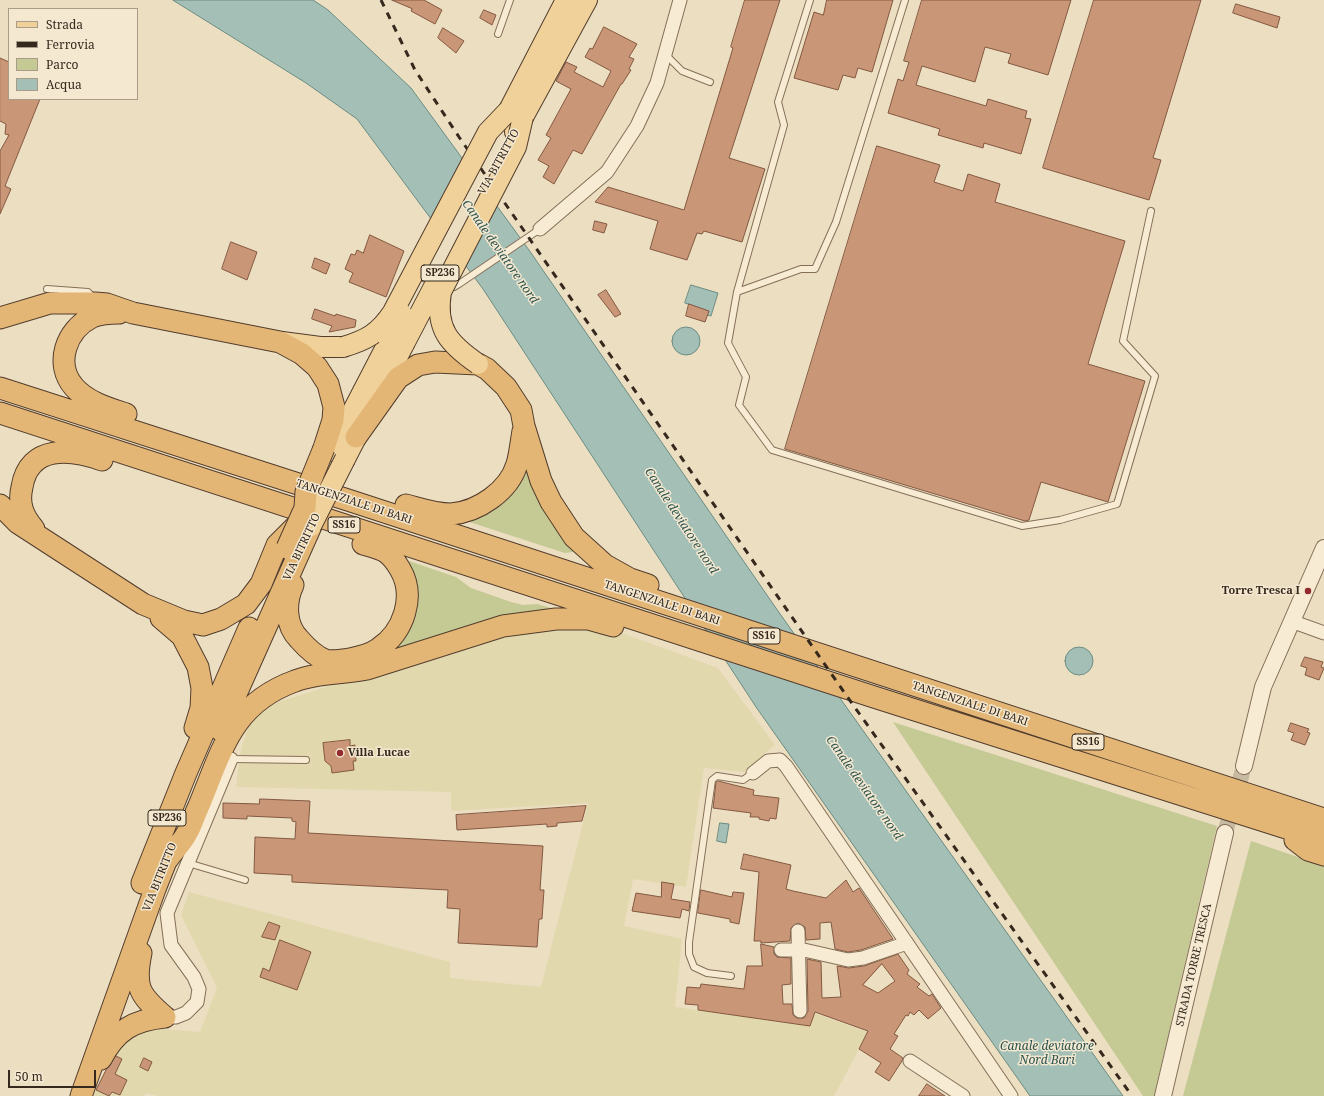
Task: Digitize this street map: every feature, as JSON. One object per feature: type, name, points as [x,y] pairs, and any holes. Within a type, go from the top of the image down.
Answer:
[{"type":"highway","points":[[0,318],[50,303],[107,304],[133,313],[280,342],[302,354],[317,367],[328,384],[334,407],[334,453],[306,492],[309,519],[307,556],[289,594],[287,608],[290,623],[296,636],[309,650],[326,660],[344,660],[364,656],[378,649],[391,638],[401,625],[406,609],[407,597],[405,577],[395,561],[384,551],[341,536],[309,519]]},
{"type":"highway","points":[[133,313],[110,313],[93,317],[78,326],[68,340],[64,355],[65,370],[74,387],[88,398],[105,407],[264,459],[291,482]]},
{"type":"highway","points":[[356,437],[398,378],[418,365],[435,362],[478,364],[487,369],[506,387],[521,410],[524,426],[541,481],[550,502],[574,537],[605,565],[630,579],[678,601]]},
{"type":"highway","name":"TANGENZIALE DI BARI","points":[[0,388],[351,501],[678,601],[742,615],[782,642],[1324,819]]},
{"type":"highway","name":"TANGENZIALE DI BARI","points":[[0,413],[228,487],[309,519],[688,637],[1324,840]]},
{"type":"highway","points":[[351,501],[386,499],[430,512],[451,514],[469,510],[496,494],[508,481],[517,466],[524,426]]},
{"type":"highway","points":[[42,539],[25,518],[21,506],[21,491],[23,478],[28,467],[47,454],[65,452],[84,454],[187,487],[228,487]]},
{"type":"highway","points":[[8,517],[96,575],[144,604],[184,621],[203,624],[222,619],[246,604],[261,584],[277,545],[309,519]]},
{"type":"highway","name":"VIA BITRITTO","points":[[81,1096],[180,787],[236,658],[309,519]]},
{"type":"highway","name":"VIA BITRITTO","points":[[66,1096],[150,883],[167,860],[293,550]]},
{"type":"highway","points":[[144,604],[182,636],[198,667],[202,688],[201,708],[195,728],[157,818],[150,883],[151,919],[140,954],[136,978],[148,1003],[165,1017]]},
{"type":"highway","points":[[167,860],[187,834],[231,730],[245,711],[262,697],[279,687],[308,677],[367,669],[463,637],[503,626],[530,621],[588,619],[641,635],[688,637]]},
{"type":"highway","points":[[1270,823],[1308,850],[1324,856]]},
{"type":"highway","points":[[85,1096],[102,1057],[111,1041],[129,1026],[145,1019],[165,1017]]},
{"type":"main road","name":"VIA BITRITTO","points":[[334,453],[396,342],[516,114],[566,0]]},
{"type":"main road","name":"VIA BITRITTO","points":[[516,114],[587,0]]},
{"type":"main road","points":[[280,342],[320,347],[343,347],[368,338],[383,327],[393,312],[488,132],[516,114]]},
{"type":"main road","points":[[478,364],[458,350],[447,337],[441,322],[439,308],[441,292],[516,147],[516,114]]},
{"type":"main road","name":"VIA BITRITTO","points":[[334,453],[356,437],[396,342]]},
{"type":"street","points":[[540,229],[607,172],[637,126],[657,83],[680,0]]},
{"type":"street","points":[[1244,766],[1263,687],[1291,621],[1323,553]]},
{"type":"street","points":[[1291,621],[1324,633]]},
{"type":"street","name":"VIA BITRITTO","points":[[165,1017],[176,1017],[186,1013],[197,1002],[199,989],[194,977],[171,945],[167,913],[231,759]]},
{"type":"street","points":[[753,773],[768,761],[780,760],[786,766],[1012,1096]]},
{"type":"street","name":"STRADA TORRE TRESCA","points":[[1163,1096],[1225,833]]},
{"type":"street","points":[[798,931],[800,1011]]},
{"type":"street","points":[[781,950],[804,950],[848,960],[863,958],[907,943]]},
{"type":"street","points":[[910,1061],[963,1096]]},
{"type":"lane","points":[[498,34],[510,0]]},
{"type":"lane","points":[[810,0],[778,102],[784,125],[737,292],[728,343],[746,377],[739,405],[772,450],[1022,526],[1060,520],[1117,504],[1155,376],[1123,341],[1151,211]]},
{"type":"lane","points":[[737,292],[801,269],[815,269],[836,222],[905,0]]},
{"type":"lane","points":[[666,55],[682,71],[710,82]]},
{"type":"lane","points":[[405,273],[454,287],[540,229]]},
{"type":"lane","points":[[47,289],[88,292],[94,296],[95,303]]},
{"type":"lane","name":"VIA BITRITTO","points":[[231,759],[306,760]]},
{"type":"lane","points":[[731,976],[707,973],[694,967],[689,954],[689,942],[712,780],[717,776],[743,780],[753,773]]},
{"type":"lane","points":[[188,863],[244,880]]},
{"type":"shaded area","points":[[556,625],[611,629],[718,668],[775,745],[744,772],[704,768],[686,887],[633,879],[624,926],[682,939],[675,1007],[811,1026],[811,1012],[868,1032],[834,1096],[158,1096],[147,1093],[143,1096],[93,1096],[112,1056],[125,1038],[148,1028],[200,1032],[217,988],[181,915],[189,892],[450,962],[450,978],[541,987],[588,803],[451,811],[451,792],[236,787],[241,750],[251,717],[261,710],[275,703],[465,643]]},
{"type":"green space","points":[[527,468],[574,550],[573,552],[565,553],[460,519]]},
{"type":"green space","points":[[406,560],[456,577],[471,588],[511,602],[523,605],[537,604],[562,611],[378,656],[387,650]]},
{"type":"green space","points":[[893,722],[1217,826],[1154,1096],[1143,1096]]},
{"type":"green space","points":[[1251,841],[1324,866],[1324,1096],[1183,1096]]},
{"type":"water","name":"Canale deviatore Nord Bari","points":[[173,0],[313,0],[328,10],[411,88],[529,250],[778,611],[1123,1096],[1030,1096],[756,707],[483,289],[357,119],[306,83]]},
{"type":"water","points":[[691,285],[718,293],[711,316],[707,315],[708,311],[685,303]]},
{"type":"water","points":[[686,327],[696,331],[700,341],[696,351],[686,355],[676,351],[672,341],[676,331]]},
{"type":"water","points":[[1079,647],[1089,651],[1093,661],[1089,671],[1079,675],[1069,671],[1065,661],[1069,651]]},
{"type":"water","points":[[720,823],[729,824],[726,843],[717,841]]},
{"type":"pier","points":[[466,160],[493,198],[461,262],[432,223]]},
{"type":"building","points":[[392,0],[424,0],[442,10],[435,24],[411,11],[412,9]]},
{"type":"building","points":[[745,0],[780,0],[729,158],[765,169],[742,242],[704,231],[702,234],[697,233],[687,260],[650,249],[658,221],[595,202],[608,187],[684,210],[733,48],[731,47]]},
{"type":"building","points":[[827,0],[893,0],[872,72],[858,68],[855,78],[843,75],[838,90],[794,78],[814,12],[823,15]]},
{"type":"building","points":[[922,0],[1071,0],[1048,75],[1008,63],[1011,54],[985,47],[975,82],[922,66],[916,85],[986,106],[988,99],[1027,111],[1025,118],[1031,119],[1021,154],[984,143],[983,148],[938,135],[940,129],[888,113],[898,79],[903,81],[909,62],[904,61]]},
{"type":"building","points":[[1094,0],[1201,0],[1153,158],[1161,160],[1149,200],[1043,168]]},
{"type":"building","points":[[1236,4],[1280,17],[1277,28],[1233,13]]},
{"type":"building","points":[[484,10],[496,15],[492,25],[480,18]]},
{"type":"building","points":[[604,27],[637,44],[629,57],[634,59],[629,69],[631,70],[621,84],[582,154],[573,150],[554,184],[543,177],[549,166],[538,160],[551,138],[546,135],[571,89],[556,81],[566,62],[577,67],[574,72],[603,87],[611,71],[585,57],[590,48],[592,49]]},
{"type":"building","points":[[443,28],[464,41],[456,53],[438,38]]},
{"type":"building","points":[[0,58],[8,62],[8,100],[40,100],[5,186],[11,189],[0,214],[0,151],[9,135],[5,134],[6,124],[0,121]]},
{"type":"building","points":[[877,146],[940,165],[934,182],[963,191],[968,174],[1000,184],[995,202],[1125,241],[1088,364],[1145,381],[1108,502],[1041,482],[1029,520],[1025,521],[785,449]]},
{"type":"building","points":[[595,221],[607,224],[604,233],[593,230]]},
{"type":"building","points":[[370,235],[404,251],[386,297],[349,282],[353,273],[345,269],[351,254],[355,255],[357,250],[363,253]]},
{"type":"building","points":[[231,242],[257,252],[247,280],[222,269]]},
{"type":"building","points":[[315,258],[330,264],[326,274],[312,268]]},
{"type":"building","points":[[606,290],[621,314],[615,317],[598,295]]},
{"type":"building","points":[[689,304],[709,311],[705,322],[686,316]]},
{"type":"building","points":[[315,309],[335,316],[336,314],[356,320],[355,327],[329,332],[332,326],[312,319]]},
{"type":"building","points":[[1305,657],[1323,662],[1321,667],[1324,668],[1319,680],[1305,675],[1307,668],[1301,666]]},
{"type":"building","points":[[1291,723],[1309,729],[1307,732],[1310,733],[1305,745],[1291,740],[1294,733],[1288,731]]},
{"type":"building","name":"Villa Lucae","points":[[350,740],[350,746],[355,745],[356,761],[353,761],[354,770],[332,773],[331,766],[325,761],[323,743]]},
{"type":"building","points":[[718,781],[754,790],[753,795],[779,798],[776,819],[770,818],[769,821],[759,819],[759,817],[750,817],[751,813],[713,808],[716,782]]},
{"type":"building","points":[[260,799],[310,801],[308,833],[543,846],[540,890],[544,890],[542,919],[539,919],[537,947],[458,943],[460,909],[447,908],[448,890],[292,882],[292,875],[254,873],[255,837],[295,839],[296,822],[292,821],[292,818],[247,816],[247,819],[223,818],[223,803],[259,804]]},
{"type":"building","points":[[586,806],[582,821],[557,823],[557,826],[547,827],[547,824],[457,830],[456,815]]},
{"type":"building","points":[[744,854],[791,865],[786,889],[793,891],[826,898],[846,880],[853,892],[859,888],[893,939],[861,950],[848,952],[835,949],[831,922],[820,923],[820,939],[806,940],[805,927],[798,923],[791,928],[790,941],[761,943],[761,941],[754,941],[759,872],[741,869]]},
{"type":"building","points":[[662,882],[674,884],[671,899],[690,902],[689,911],[682,909],[680,918],[632,911],[636,893],[661,897]]},
{"type":"building","points":[[701,890],[732,897],[733,892],[744,893],[739,924],[730,922],[730,919],[698,913]]},
{"type":"building","points":[[269,922],[280,926],[275,940],[262,937]]},
{"type":"building","points":[[280,940],[311,952],[297,990],[260,977],[263,968],[269,971]]},
{"type":"building","points":[[761,944],[774,947],[774,954],[777,957],[791,958],[791,984],[782,985],[783,1004],[792,1004],[793,1015],[797,1018],[804,1018],[808,1011],[807,959],[821,962],[822,998],[841,997],[837,966],[849,968],[864,966],[898,954],[909,970],[907,974],[920,984],[917,987],[929,996],[932,994],[941,1008],[928,1019],[919,1010],[914,1015],[910,1012],[908,1016],[906,1015],[894,1034],[898,1036],[890,1049],[903,1058],[889,1081],[875,1072],[881,1063],[859,1049],[868,1031],[815,1012],[810,1026],[698,1010],[698,1005],[685,1004],[687,987],[700,988],[701,984],[744,989],[747,966],[762,966]],"holes":[[[882,964],[895,981],[878,993],[863,985]]]},
{"type":"building","points":[[116,1056],[122,1059],[115,1074],[127,1080],[120,1095],[112,1092],[109,1096],[96,1090],[106,1070]]},
{"type":"building","points":[[144,1058],[152,1062],[148,1071],[140,1067]]},
{"type":"building","points":[[927,1084],[945,1096],[919,1096]]},
{"type":"tunnel","points":[[1225,833],[1244,766]]},
{"type":"railway","points":[[381,0],[415,70],[459,137],[846,695],[1132,1096]]},
{"type":"place","name":"Torre Tresca I","points":[[1308,591]]},
{"type":"place","name":"Villa Lucae","points":[[340,753]]},
{"type":"water label","name":"Canale deviatore nord","points":[[500,252]]},
{"type":"water label","name":"Canale deviatore nord","points":[[681,521]]},
{"type":"water label","name":"Canale deviatore nord","points":[[864,788]]}]
